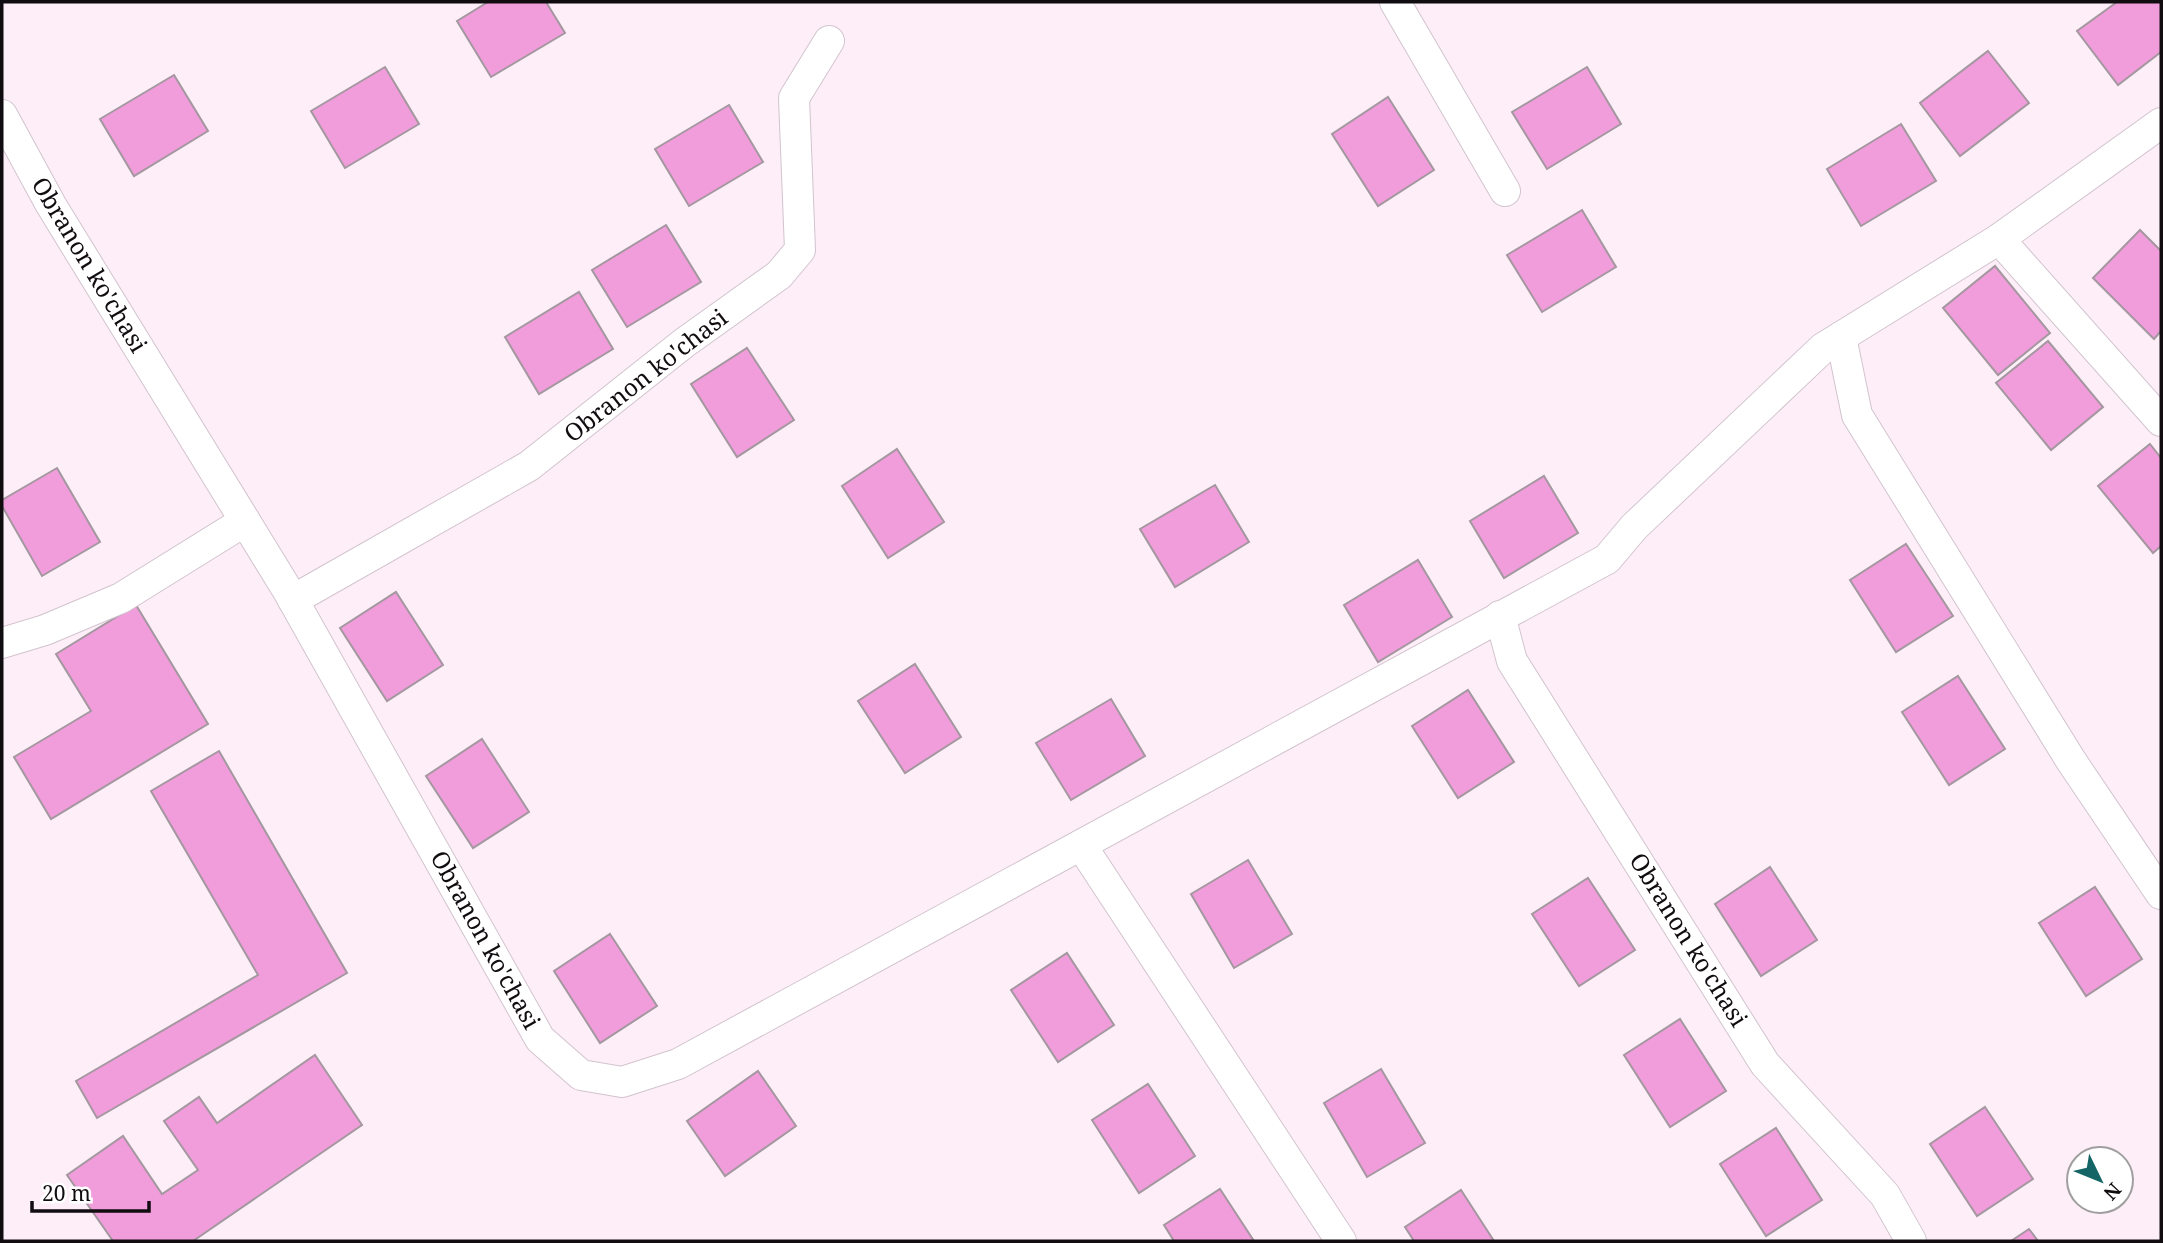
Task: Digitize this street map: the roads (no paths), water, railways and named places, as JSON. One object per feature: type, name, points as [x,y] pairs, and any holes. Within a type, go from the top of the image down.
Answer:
[{"type":"street","points":[[1395,2],[1505,191]]},
{"type":"street","name":"Obranon ko'chasi","points":[[293,600],[529,466],[684,343],[779,275],[800,250],[794,98],[830,41]]},
{"type":"street","name":"Obranon ko'chasi","points":[[2,115],[51,205],[293,600],[540,1039],[581,1075],[622,1082],[678,1064],[1607,559],[1653,508],[1823,348],[1999,239],[2161,123]]},
{"type":"street","points":[[1999,239],[2161,421]]},
{"type":"street","points":[[1841,337],[1857,415],[2070,759],[2161,894]]},
{"type":"street","points":[[2,643],[46,629],[121,598],[245,521]]},
{"type":"street","name":"Obranon ko'chasi","points":[[1500,617],[1512,661],[1765,1064],[1885,1195],[1911,1241]]},
{"type":"street","points":[[1081,845],[1341,1241]]}]
